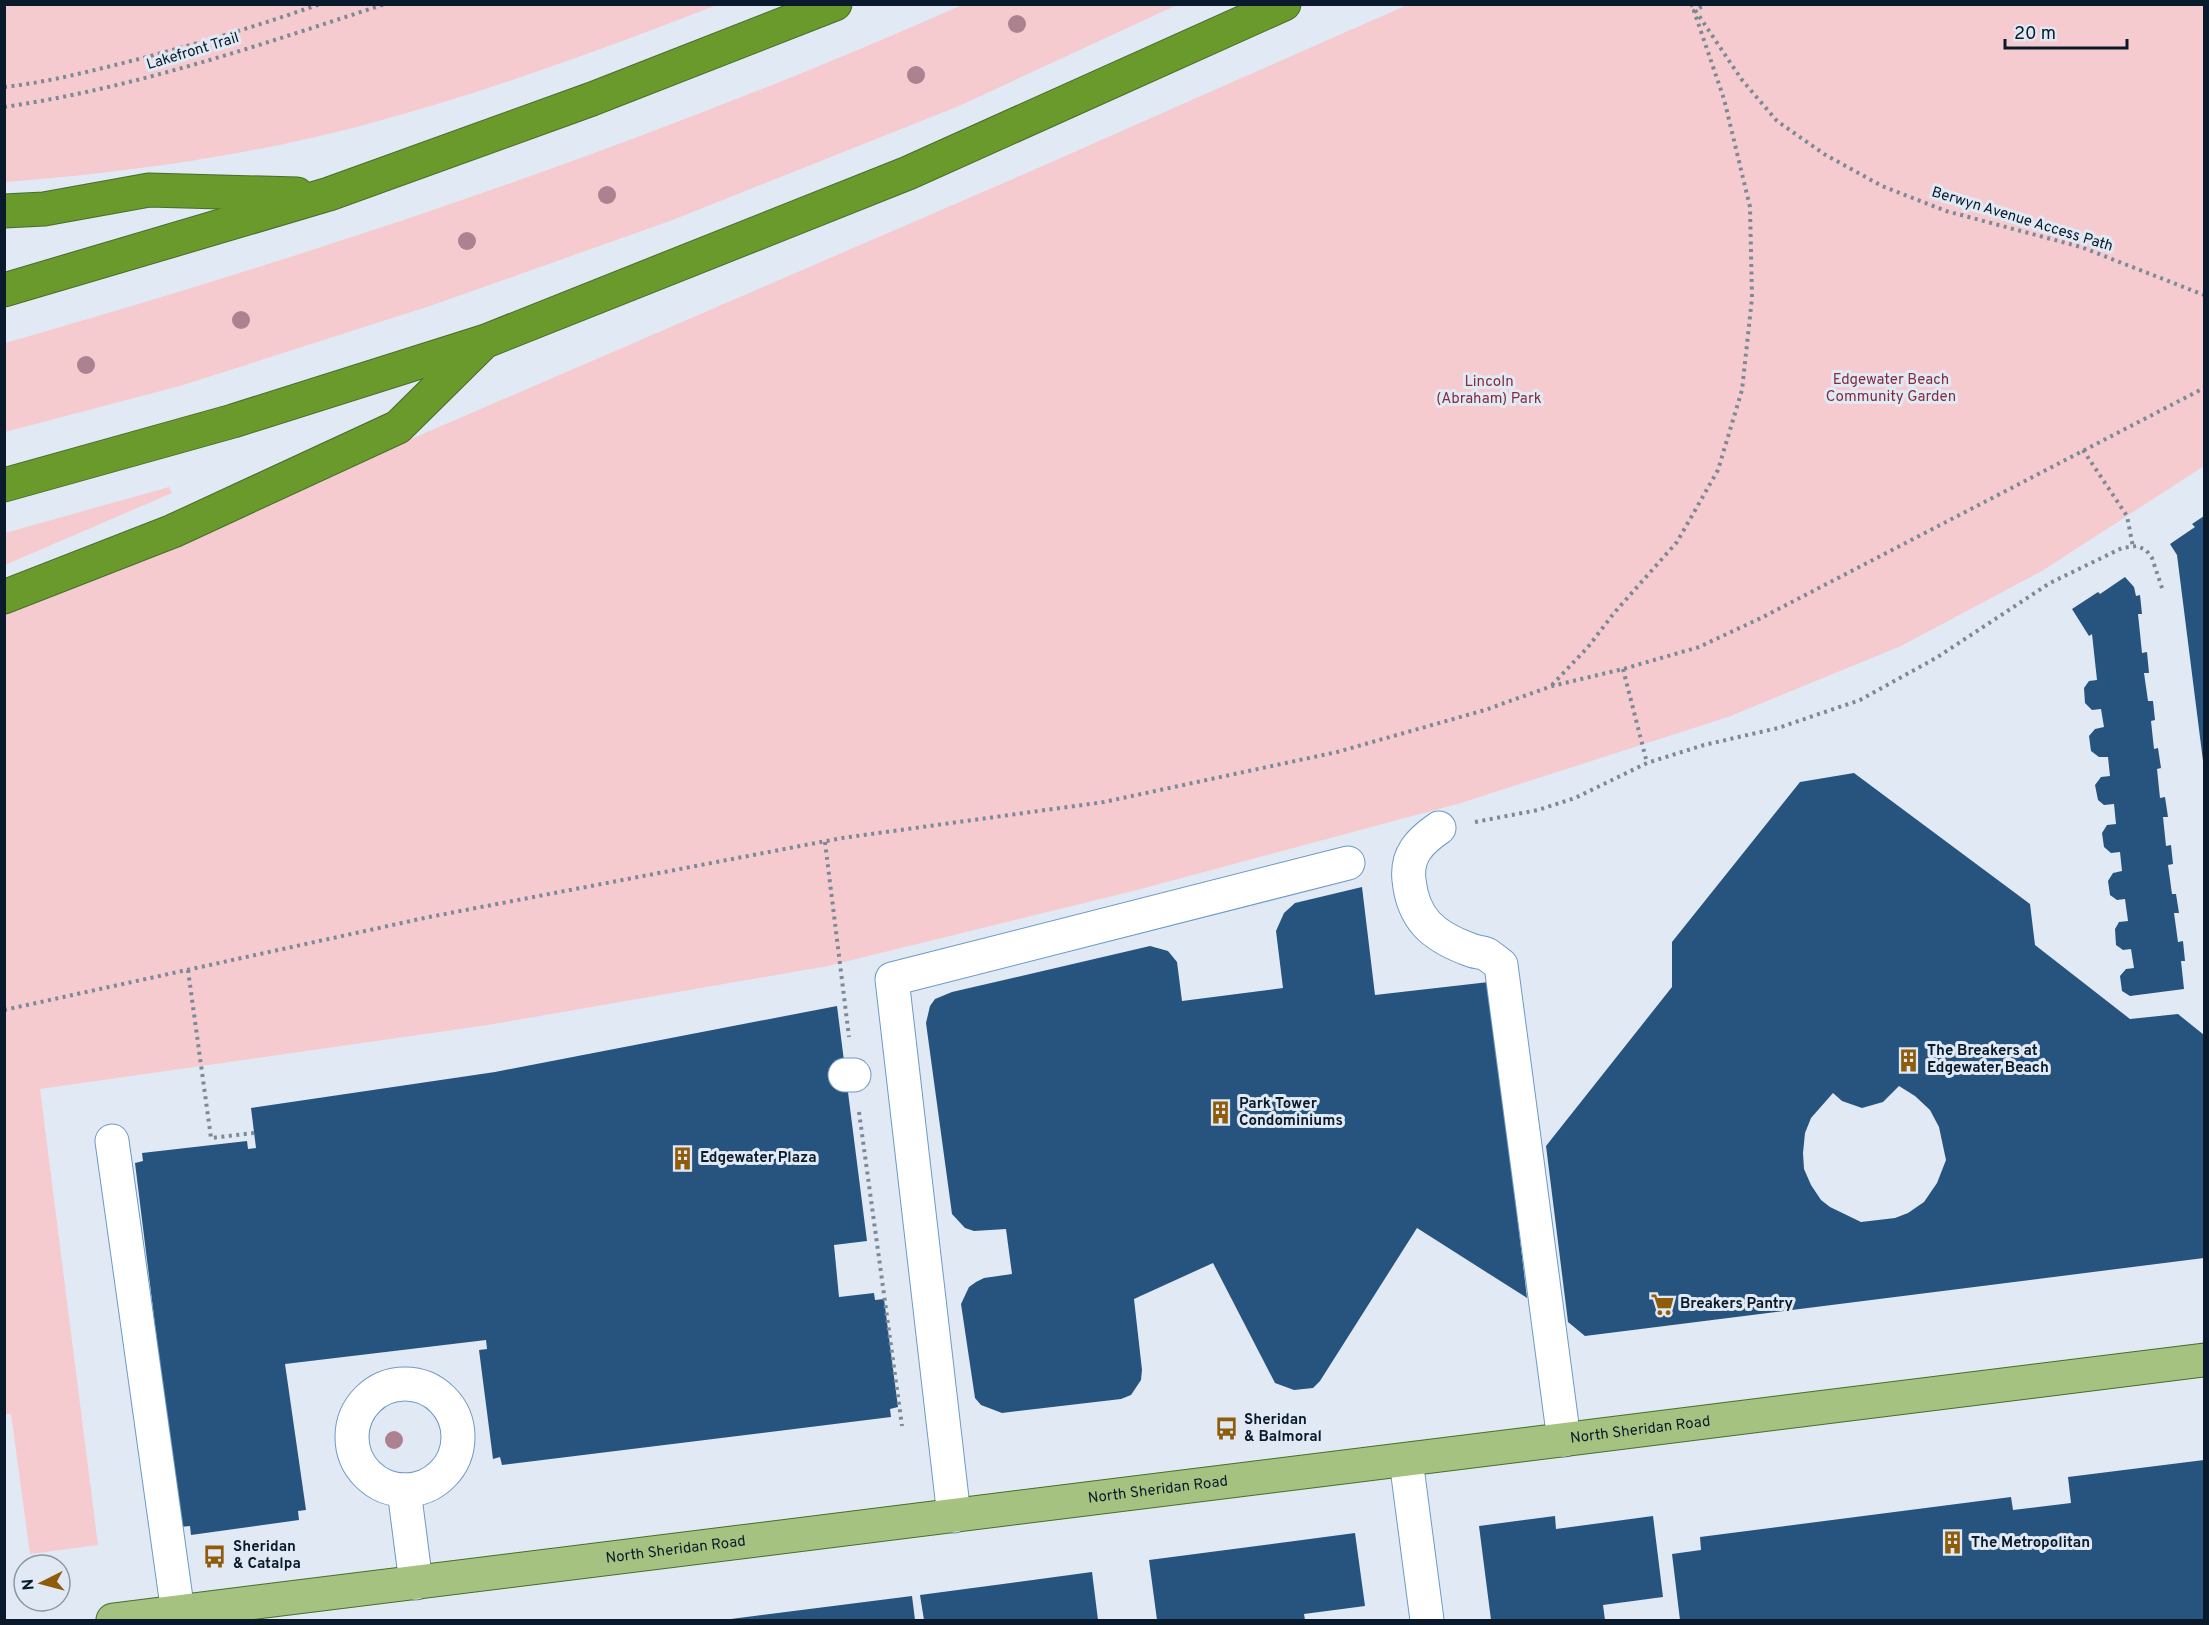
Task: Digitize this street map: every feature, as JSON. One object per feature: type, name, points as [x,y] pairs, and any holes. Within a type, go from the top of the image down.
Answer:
[{"type":"highway","points":[[4,290],[329,194],[592,99],[835,4]]},
{"type":"highway","points":[[4,485],[244,418],[486,341],[908,173],[1284,4]]},
{"type":"highway","points":[[4,211],[44,209],[149,190],[329,194]]},
{"type":"highway","points":[[4,597],[173,531],[398,427],[486,341]]},
{"type":"main road","name":"North Sheridan Road","points":[[113,1620],[178,1616],[416,1583],[2205,1360]]},
{"type":"street","points":[[1439,828],[1423,839],[1409,859],[1413,907],[1440,935],[1471,950],[1487,954],[1501,965],[1564,1440]]},
{"type":"street","points":[[954,1516],[892,979],[1347,863]]},
{"type":"street","points":[[112,1141],[178,1616]]},
{"type":"street","points":[[1406,1460],[1427,1620]]},
{"type":"street","points":[[404,1490],[416,1583]]},
{"type":"path","name":"Lakefront Trail","points":[[4,87],[63,78],[133,60],[320,4]]},
{"type":"path","name":"Lakefront Trail","points":[[4,107],[60,99],[143,79],[385,4]]},
{"type":"path","name":"Berwyn Avenue Access Path","points":[[1691,4],[1742,80],[1777,120],[1824,154],[1882,186],[1946,211],[2080,247],[2205,295]]},
{"type":"path","points":[[1552,686],[1677,542],[1718,470],[1742,390],[1752,298],[1750,207],[1724,99],[1694,11],[1706,4]]},
{"type":"path","points":[[4,1010],[429,917],[825,842],[1104,802],[1337,752],[1485,710],[1552,686],[1699,647],[1763,617],[2205,388]]},
{"type":"path","points":[[2083,450],[2127,516],[2133,547]]},
{"type":"path","points":[[1439,828],[1538,810],[1575,798],[1647,763],[1704,745],[1788,725],[1860,700],[1936,658],[2050,583],[2122,548],[2133,547],[2146,550],[2152,558],[2163,591]]},
{"type":"path","points":[[1623,669],[1647,763]]},
{"type":"path","points":[[825,842],[850,1075],[903,1433]]},
{"type":"path","points":[[188,970],[211,1138],[254,1133]]},
{"type":"green space","points":[[5,4],[717,5],[498,85],[409,113],[320,136],[186,162],[95,174],[5,182]]},
{"type":"green space","points":[[962,5],[1177,5],[959,106],[670,221],[430,306],[180,386],[5,432],[5,343],[369,231],[609,148],[728,103]]},
{"type":"green space","name":"Lincoln (Abraham) Park","points":[[1407,5],[2204,5],[2204,466],[2042,571],[1901,646],[1728,717],[1461,803],[1137,890],[828,966],[488,1025],[40,1089],[98,1545],[30,1553],[11,1414],[4,1414],[4,615],[1022,175]]},
{"type":"green space","points":[[169,487],[172,493],[5,565],[5,533]]},
{"type":"building","points":[[2204,516],[2203,761],[2177,555],[2170,544],[2195,527],[2192,524]]},
{"type":"building","points":[[2125,577],[2134,587],[2136,596],[2140,595],[2142,614],[2138,614],[2142,653],[2147,652],[2149,673],[2144,673],[2148,701],[2153,701],[2155,720],[2151,721],[2154,749],[2158,748],[2161,768],[2157,769],[2160,798],[2165,797],[2168,817],[2163,817],[2166,846],[2171,845],[2173,864],[2168,865],[2172,894],[2176,894],[2179,913],[2174,913],[2178,942],[2183,941],[2185,961],[2181,961],[2184,989],[2130,996],[2122,991],[2120,976],[2126,969],[2134,968],[2131,949],[2123,950],[2116,945],[2115,929],[2119,922],[2128,921],[2125,899],[2117,900],[2110,895],[2108,881],[2113,873],[2122,871],[2120,852],[2111,853],[2104,847],[2102,833],[2107,825],[2116,824],[2114,804],[2104,805],[2098,800],[2095,785],[2101,777],[2110,776],[2108,757],[2099,757],[2091,751],[2089,736],[2095,729],[2104,727],[2101,709],[2092,710],[2085,703],[2084,688],[2089,681],[2097,680],[2092,634],[2089,636],[2072,609]]},
{"type":"building","name":"The Breakers at Edgewater Beach","points":[[1854,773],[2030,904],[2035,945],[2130,1019],[2178,1014],[2204,1035],[2204,1258],[1585,1336],[1568,1322],[1546,1146],[1672,987],[1672,942],[1800,782]],"holes":[[[1899,1086],[1915,1096],[1930,1110],[1939,1127],[1946,1160],[1937,1183],[1924,1202],[1908,1213],[1895,1218],[1861,1222],[1821,1200],[1804,1169],[1805,1133],[1811,1118],[1833,1093],[1842,1101],[1862,1108],[1883,1102]]]},
{"type":"building","name":"Park Tower Condominiums","points":[[1362,887],[1375,995],[1489,982],[1527,1298],[1417,1228],[1320,1381],[1313,1388],[1294,1390],[1275,1383],[1213,1263],[1134,1299],[1142,1370],[1141,1380],[1131,1395],[1121,1399],[1002,1413],[981,1405],[975,1398],[961,1304],[969,1287],[976,1282],[984,1278],[1012,1274],[1006,1229],[974,1231],[965,1228],[952,1214],[926,1023],[930,1006],[935,999],[952,992],[1150,946],[1168,951],[1177,962],[1182,1001],[1283,988],[1276,931],[1284,913],[1295,903]]},
{"type":"building","points":[[837,1006],[867,1241],[834,1245],[839,1297],[874,1293],[875,1300],[884,1299],[898,1407],[890,1409],[891,1417],[502,1465],[500,1457],[493,1459],[479,1350],[487,1349],[486,1340],[285,1364],[306,1510],[298,1511],[299,1520],[191,1535],[190,1526],[180,1527],[135,1163],[143,1161],[142,1153],[247,1141],[248,1149],[256,1148],[251,1108],[495,1072]]},
{"type":"building","name":"The Metropolitan","points":[[2204,1460],[2204,1620],[1680,1620],[1672,1554],[1701,1550],[1700,1537],[2011,1497],[2013,1510],[2071,1503],[2068,1477]]},
{"type":"building","points":[[1555,1516],[1556,1529],[1653,1516],[1663,1597],[1603,1605],[1605,1620],[1491,1620],[1479,1526]]},
{"type":"building","points":[[1355,1533],[1365,1606],[1304,1614],[1305,1620],[1157,1620],[1149,1560]]},
{"type":"building","points":[[1092,1572],[1098,1620],[924,1620],[920,1595]]},
{"type":"building","points":[[912,1596],[915,1620],[731,1620],[731,1619]]},
{"type":"place","name":"The Breakers at Edgewater Beach","points":[[1909,1060]]},
{"type":"place","name":"Park Tower Condominiums","points":[[1221,1113]]},
{"type":"place","name":"Edgewater Plaza","points":[[682,1158]]},
{"type":"place","name":"Breakers Pantry","points":[[1662,1304]]},
{"type":"place","name":"Sheridan & Balmoral","points":[[1226,1429]]},
{"type":"place","name":"The Metropolitan","points":[[1953,1543]]},
{"type":"place","name":"Sheridan & Catalpa","points":[[215,1556]]},
{"type":"park label","name":"Edgewater Beach Community Garden","points":[[1891,388]]}]
